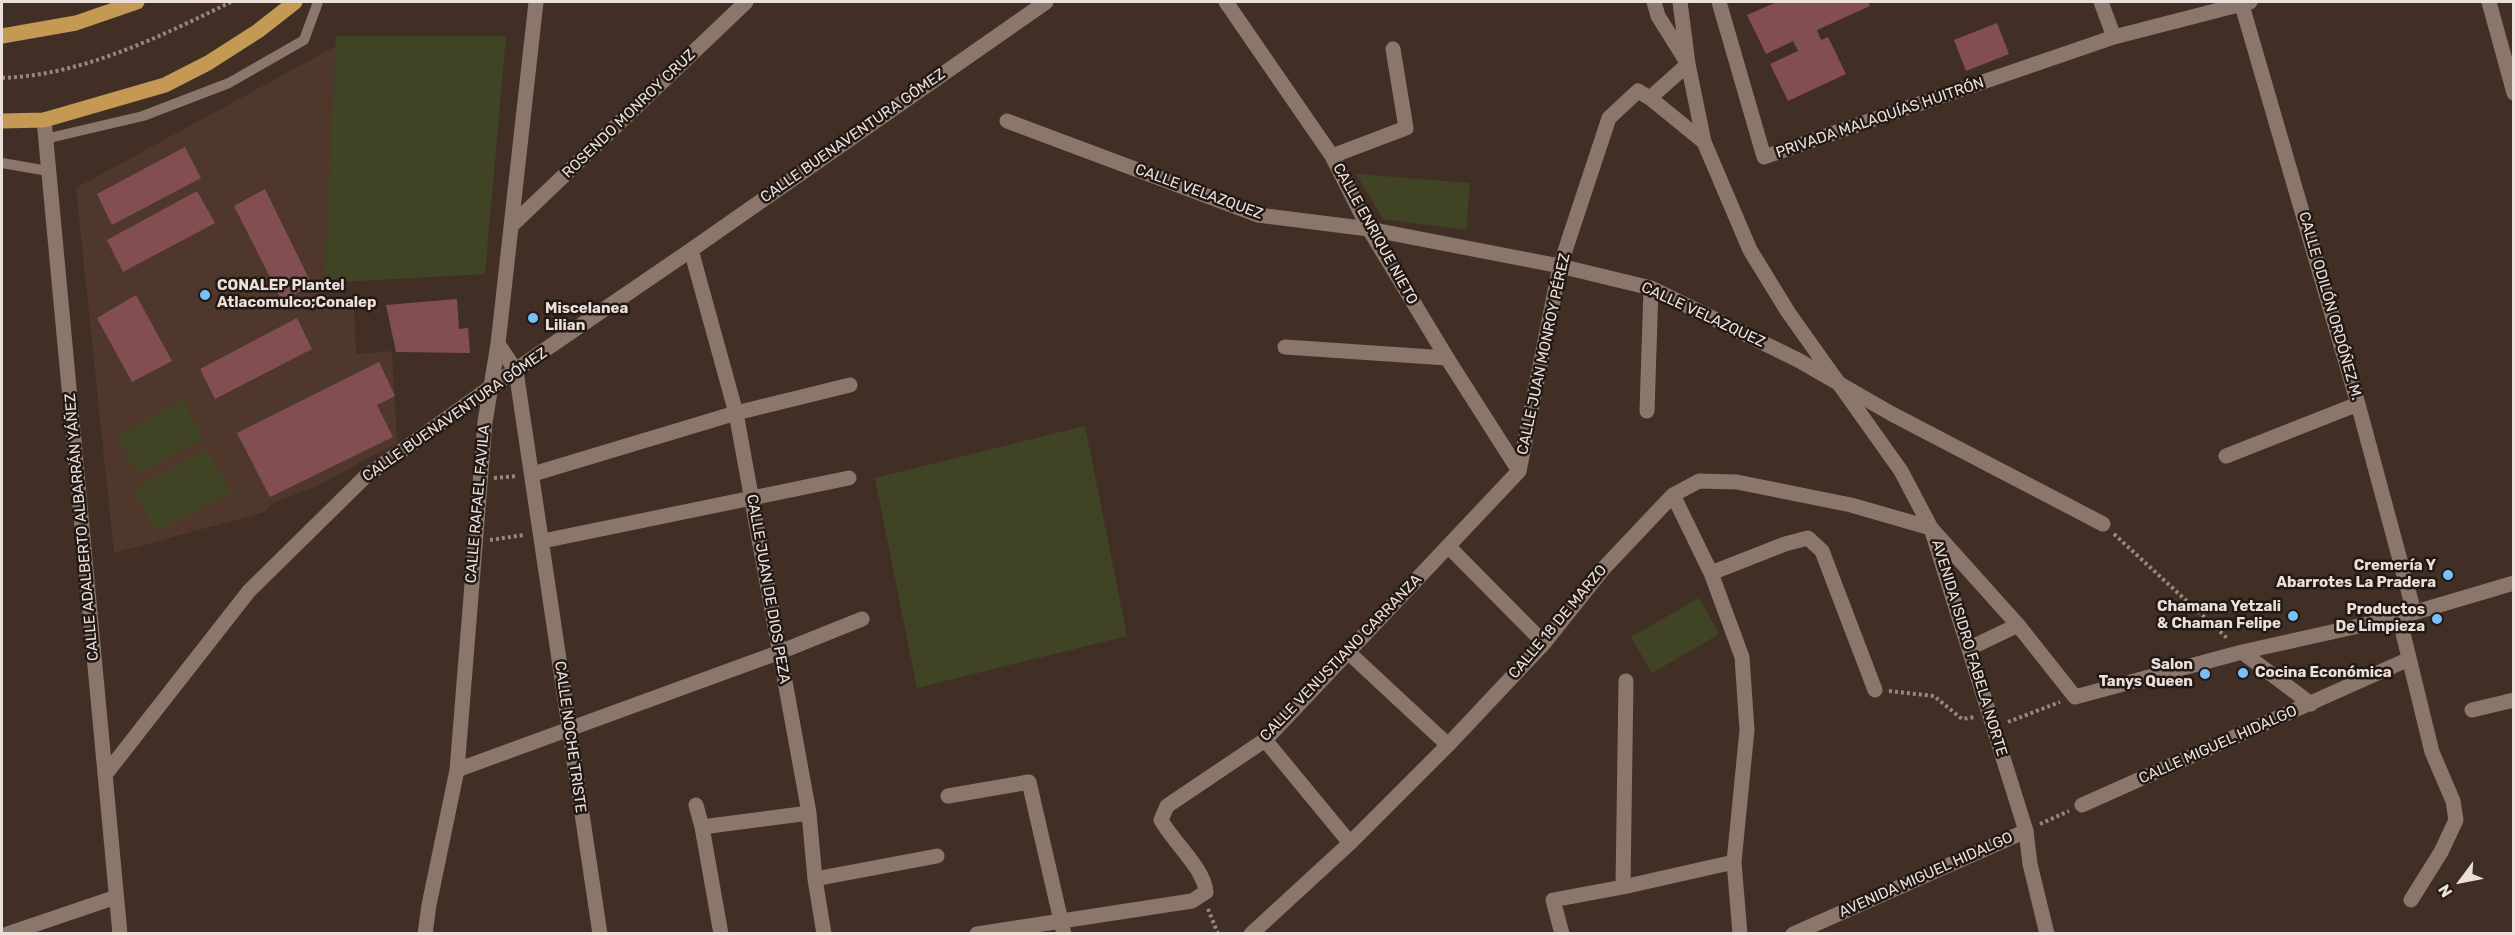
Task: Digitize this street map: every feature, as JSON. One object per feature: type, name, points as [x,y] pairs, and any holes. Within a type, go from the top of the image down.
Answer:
[{"type":"main road","points":[[2,36],[76,23],[137,2]]},
{"type":"main road","points":[[2,121],[44,120],[165,85],[218,57],[258,31],[295,2]]},
{"type":"street","name":"CALLE RAFAEL FAVILA","points":[[425,933],[457,770],[485,422],[498,344],[536,2]]},
{"type":"street","name":"ROSENDO MONROY CRUZ","points":[[511,226],[746,2]]},
{"type":"street","name":"CALLE BUENAVENTURA GÓMEZ","points":[[105,775],[249,591],[365,477],[492,386],[1046,2]]},
{"type":"street","name":"CALLE ENRIQUE NIETO","points":[[1226,2],[1332,156],[1369,229],[1519,471]]},
{"type":"street","points":[[1654,2],[1658,16],[1688,64],[1650,98],[1704,142]]},
{"type":"street","name":"AVENIDA ISIDRO FABELA NORTE","points":[[1680,2],[1688,64],[1704,142],[1750,250],[1788,312],[1901,471],[1931,528],[2026,831],[2030,864],[2047,933]]},
{"type":"street","name":"PRIVADA MALAQUÍAS HUITRÓN","points":[[1719,2],[1764,157],[2114,37]]},
{"type":"street","points":[[2101,2],[2114,37],[2244,2]]},
{"type":"street","name":"CALLE ODILÓN ORDÓÑEZ M.","points":[[2244,2],[2358,404],[2414,612]]},
{"type":"street","points":[[2489,2],[2514,93]]},
{"type":"street","points":[[1332,156],[1406,128],[1393,49]]},
{"type":"street","name":"CALLE JUAN MONROY PÉREZ","points":[[1519,471],[1560,266],[1609,118],[1638,91],[1650,98]]},
{"type":"street","name":"CALLE ADALBERTO ALBARRÁN YÁÑEZ","points":[[44,120],[120,933]]},
{"type":"street","name":"CALLE VELAZQUEZ","points":[[1007,121],[1258,215],[1369,229],[1560,266],[1652,288],[1798,360],[1892,414],[2103,524]]},
{"type":"street","name":"CALLE JUAN DE DIOS PEZA","points":[[691,250],[736,413],[809,813],[815,879],[824,933]]},
{"type":"street","points":[[1647,411],[1652,288]]},
{"type":"street","name":"CALLE NOCHE TRISTE","points":[[498,344],[516,371],[600,933]]},
{"type":"street","points":[[1286,347],[1447,358]]},
{"type":"street","points":[[533,474],[736,413],[850,385]]},
{"type":"street","points":[[2226,456],[2358,404]]},
{"type":"street","name":"CALLE VENUSTIANO CARRANZA","points":[[1204,893],[1205,880],[1169,835],[1161,820],[1167,807],[1265,740],[1519,471]]},
{"type":"street","points":[[542,536],[849,478]]},
{"type":"street","name":"CALLE 18 DE MARZO","points":[[1251,933],[1350,843],[1448,746],[1544,643],[1603,569],[1673,495],[1699,481],[1737,482],[1851,505],[1931,528]]},
{"type":"street","points":[[1673,495],[1711,573],[1742,657],[1747,730],[1734,862],[1740,933]]},
{"type":"street","points":[[1931,528],[2018,625],[2074,697],[2242,652],[2399,617],[2514,583]]},
{"type":"street","points":[[1711,573],[1785,544],[1808,538],[1822,551],[1875,690]]},
{"type":"street","points":[[1448,546],[1544,643]]},
{"type":"street","points":[[2399,617],[2432,752],[2453,801],[2456,820],[2441,852],[2411,900]]},
{"type":"street","points":[[457,770],[780,652],[862,619]]},
{"type":"street","points":[[1970,648],[2018,625]]},
{"type":"street","points":[[1348,652],[1448,746]]},
{"type":"street","points":[[2242,652],[2311,704]]},
{"type":"street","name":"CALLE MIGUEL HIDALGO","points":[[2082,805],[2409,659]]},
{"type":"street","points":[[1623,887],[1626,681]]},
{"type":"street","points":[[2472,710],[2514,700]]},
{"type":"street","points":[[1265,740],[1350,843]]},
{"type":"street","points":[[948,796],[1029,782],[1062,927]]},
{"type":"street","points":[[696,805],[721,933]]},
{"type":"street","points":[[702,828],[809,813]]},
{"type":"street","name":"AVENIDA MIGUEL HIDALGO","points":[[1793,933],[2026,831]]},
{"type":"street","points":[[815,879],[937,856]]},
{"type":"street","points":[[1562,933],[1553,900],[1734,862]]},
{"type":"street","points":[[977,933],[1062,927],[1192,901],[1204,893]]},
{"type":"street","points":[[8,933],[116,897]]},
{"type":"lane","points":[[45,139],[143,116],[229,83],[304,40],[318,2]]},
{"type":"lane","points":[[2,163],[48,171]]},
{"type":"path","points":[[2,78],[85,65],[185,24],[231,2]]},
{"type":"path","points":[[491,479],[533,474]]},
{"type":"path","points":[[2103,524],[2242,652]]},
{"type":"path","points":[[486,541],[542,536]]},
{"type":"path","points":[[1875,690],[1914,692],[1934,696],[1962,719],[1992,721],[2074,697]]},
{"type":"path","points":[[2026,831],[2082,805]]},
{"type":"path","points":[[1204,893],[1218,933]]},
{"type":"shaded area","name":"CONALEP Plantel Atlacomulco;Conalep","points":[[336,46],[323,306],[354,307],[356,354],[392,351],[397,443],[315,487],[273,503],[265,512],[114,553],[76,188]]},
{"type":"green space","points":[[336,36],[506,36],[485,274],[324,283]]},
{"type":"green space","points":[[1356,174],[1470,183],[1466,230],[1383,219]]},
{"type":"green space","points":[[183,400],[203,439],[137,474],[117,437]]},
{"type":"green space","points":[[1085,426],[1127,636],[917,688],[875,478]]},
{"type":"green space","points":[[207,449],[231,493],[156,532],[133,489]]},
{"type":"green space","points":[[1699,598],[1719,634],[1652,673],[1631,637]]},
{"type":"building","points":[[1777,2],[1868,2],[1870,6],[1817,30],[1821,40],[1828,37],[1846,74],[1788,101],[1770,64],[1798,51],[1793,41],[1766,54],[1747,15]]},
{"type":"building","points":[[1997,23],[2009,54],[1966,71],[1954,40]]},
{"type":"building","points":[[185,147],[201,178],[112,225],[97,194]]},
{"type":"building","points":[[265,189],[312,285],[282,301],[234,206]]},
{"type":"building","points":[[197,191],[215,223],[123,272],[107,240]]},
{"type":"building","points":[[136,295],[172,361],[132,382],[97,318]]},
{"type":"building","points":[[457,299],[459,329],[468,328],[470,353],[396,352],[386,305]]},
{"type":"building","points":[[297,318],[312,349],[215,399],[200,369]]},
{"type":"building","points":[[379,362],[395,396],[377,405],[393,437],[270,497],[237,433]]},
{"type":"place","name":"CONALEP Plantel Atlacomulco;Conalep","points":[[205,295]]},
{"type":"place","name":"Miscelanea Lilian","points":[[533,318]]},
{"type":"place","name":"Cremería Y Abarrotes La Pradera","points":[[2448,575]]},
{"type":"place","name":"Chamana Yetzali & Chaman Felipe","points":[[2293,616]]},
{"type":"place","name":"Productos De Limpieza","points":[[2437,619]]},
{"type":"place","name":"Cocina Económica","points":[[2243,673]]},
{"type":"place","name":"Salon Tanys Queen","points":[[2205,674]]}]
